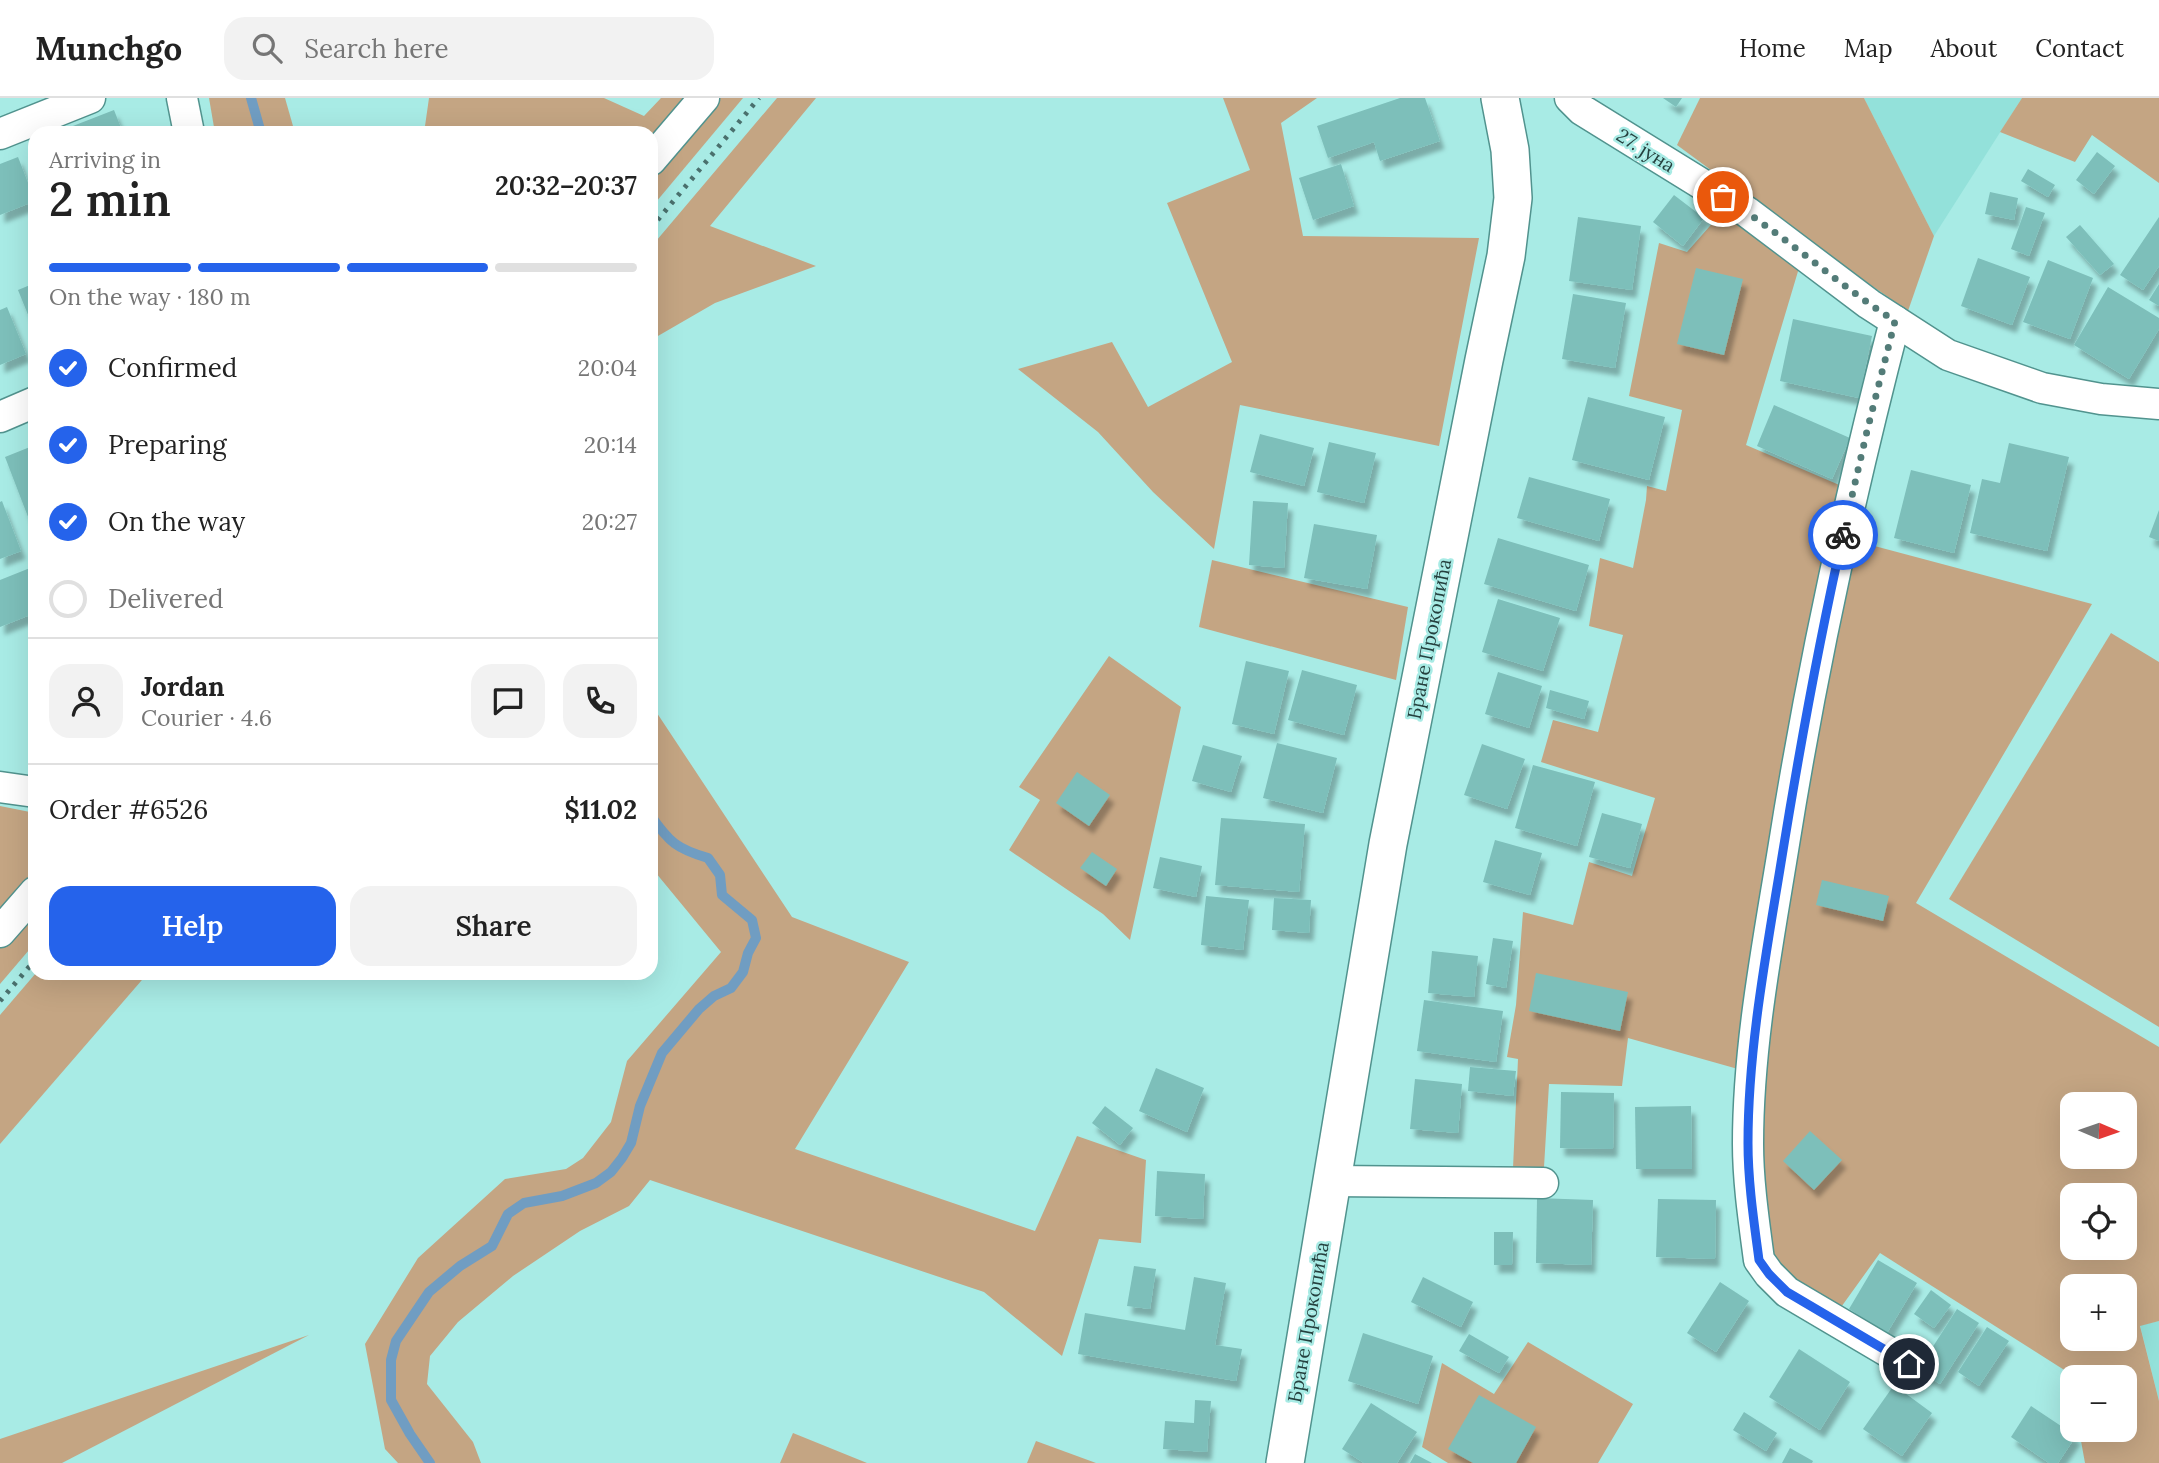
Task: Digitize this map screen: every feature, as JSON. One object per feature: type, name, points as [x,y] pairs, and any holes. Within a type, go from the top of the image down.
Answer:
[{"type":"street","points":[[0,134],[90,98]]},
{"type":"street","points":[[183,98],[188,126]]},
{"type":"street","points":[[658,152],[704,98]]},
{"type":"street","name":"Бране Прокопића","points":[[1285,1463],[1388,844],[1506,256],[1513,198],[1510,150],[1500,98]]},
{"type":"street","name":"27. јуна","points":[[1570,98],[1582,110],[1747,212],[1869,304],[1948,355],[2042,388],[2101,399],[2159,404]]},
{"type":"street","points":[[1895,321],[1823,627],[1797,762],[1753,1050],[1748,1145],[1759,1260],[1769,1274],[1787,1292],[1909,1364]]},
{"type":"street","points":[[0,417],[28,405]]},
{"type":"street","points":[[0,787],[28,791]]},
{"type":"street","points":[[0,932],[28,899]]},
{"type":"street","points":[[1332,1181],[1543,1184]]},
{"type":"shaded area","points":[[209,98],[285,98],[293,126],[214,126]]},
{"type":"shaded area","points":[[429,98],[604,98],[644,116],[661,98],[688,98],[658,134],[658,126],[425,126]]},
{"type":"shaded area","points":[[720,98],[743,98],[658,200],[658,172]]},
{"type":"shaded area","points":[[777,98],[816,98],[710,226],[816,266],[715,303],[658,336],[658,239]]},
{"type":"shaded area","points":[[1223,98],[1317,98],[1281,123],[1303,236],[1479,238],[1439,446],[1240,405],[1214,549],[1153,492],[1098,432],[1018,369],[1112,342],[1148,407],[1232,362],[1167,203],[1250,170]]},
{"type":"shaded area","points":[[1700,98],[1864,98],[1934,236],[1908,311],[1677,145]]},
{"type":"shaded area","points":[[1864,98],[2022,98],[1934,236]]},
{"type":"shaded area","points":[[2022,98],[2159,98],[2159,183],[2092,135],[2075,162],[2000,132]]},
{"type":"shaded area","points":[[1724,210],[1799,268],[1746,445],[1844,487],[1745,1071],[1628,1038],[1622,1086],[1549,1084],[1544,1167],[1513,1168],[1518,1059],[1507,1057],[1516,1005],[1523,912],[1573,925],[1589,862],[1632,876],[1655,798],[1541,762],[1553,720],[1598,732],[1623,635],[1589,626],[1600,558],[1633,568],[1647,486],[1666,491],[1682,410],[1629,396],[1659,243],[1687,252]]},
{"type":"shaded area","points":[[1852,540],[2092,604],[1916,903],[2159,1047],[2159,1321],[2140,1326],[2159,1401],[2159,1463],[2085,1463],[2081,1442],[2137,1442],[2137,1365],[2060,1365],[2060,1367],[1880,1253],[1839,1310],[1787,1275],[1766,1248],[1760,1166],[1771,984]]},
{"type":"shaded area","points":[[1212,560],[1408,607],[1396,680],[1199,627]]},
{"type":"shaded area","points":[[2111,633],[2159,662],[2159,1027],[1949,899]]},
{"type":"shaded area","points":[[1109,656],[1181,707],[1130,940],[1103,914],[1009,850],[1040,800],[1019,787]]},
{"type":"shaded area","points":[[658,715],[792,917],[909,962],[795,1149],[1035,1231],[1077,1136],[1146,1160],[1141,1243],[1099,1239],[1062,1356],[984,1292],[650,1180],[629,1206],[580,1231],[513,1276],[458,1322],[430,1356],[427,1384],[473,1442],[481,1463],[398,1463],[385,1449],[365,1344],[418,1258],[505,1179],[566,1169],[583,1158],[611,1122],[627,1061],[721,952],[658,876]]},
{"type":"shaded area","points":[[0,806],[28,812],[28,951],[0,984]]},
{"type":"shaded area","points":[[30,980],[142,980],[0,1144],[0,1015]]},
{"type":"shaded area","points":[[2159,1321],[2159,1401],[2140,1325]]},
{"type":"shaded area","points":[[309,1335],[62,1463],[0,1463],[0,1439]]},
{"type":"shaded area","points":[[1528,1342],[1633,1404],[1598,1463],[1448,1463],[1422,1447],[1442,1363],[1494,1394]]},
{"type":"shaded area","points":[[793,1433],[867,1463],[780,1463]]},
{"type":"shaded area","points":[[1036,1441],[1096,1463],[1027,1463]]},
{"type":"building","points":[[1400,98],[1425,98],[1440,141],[1380,161],[1374,142],[1328,158],[1317,126]]},
{"type":"building","points":[[1663,98],[1682,98],[1676,107]]},
{"type":"building","points":[[114,110],[120,126],[73,126]]},
{"type":"building","points":[[2097,152],[2115,166],[2094,194],[2076,180]]},
{"type":"building","points":[[18,157],[28,183],[28,204],[0,215],[0,164]]},
{"type":"building","points":[[1341,164],[1354,206],[1313,220],[1299,178]]},
{"type":"building","points":[[2028,169],[2055,185],[2048,197],[2021,181]]},
{"type":"building","points":[[1990,192],[2018,198],[2014,220],[1985,214]]},
{"type":"building","points":[[1674,195],[1704,218],[1683,246],[1653,222]]},
{"type":"building","points":[[2026,207],[2045,213],[2029,256],[2011,249]]},
{"type":"building","points":[[1578,217],[1641,226],[1632,290],[1569,281]]},
{"type":"building","points":[[2159,217],[2159,266],[2143,290],[2120,275]]},
{"type":"building","points":[[2080,225],[2114,264],[2100,275],[2066,237]]},
{"type":"building","points":[[1978,258],[2030,277],[2012,325],[1961,306]]},
{"type":"building","points":[[2048,260],[2093,278],[2070,339],[2023,322]]},
{"type":"building","points":[[1696,268],[1743,279],[1724,355],[1677,344]]},
{"type":"building","points":[[2159,284],[2159,306],[2149,300]]},
{"type":"building","points":[[28,286],[28,315],[18,290]]},
{"type":"building","points":[[2108,287],[2159,318],[2159,329],[2129,379],[2074,345]]},
{"type":"building","points":[[1573,294],[1626,303],[1615,368],[1562,359]]},
{"type":"building","points":[[7,307],[26,354],[0,365],[0,310]]},
{"type":"building","points":[[1793,319],[1872,336],[1859,398],[1780,381]]},
{"type":"building","points":[[1588,397],[1665,417],[1649,480],[1572,460]]},
{"type":"building","points":[[1774,405],[1850,438],[1832,479],[1757,446]]},
{"type":"building","points":[[1260,434],[1314,448],[1304,486],[1250,472]]},
{"type":"building","points":[[1329,442],[1376,453],[1364,503],[1317,492]]},
{"type":"building","points":[[2009,443],[2069,457],[2047,551],[1970,533],[1982,479],[2000,483]]},
{"type":"building","points":[[28,448],[28,517],[5,457]]},
{"type":"building","points":[[1911,470],[1971,485],[1954,553],[1894,538]]},
{"type":"building","points":[[1529,477],[1610,499],[1599,541],[1517,518]]},
{"type":"building","points":[[2,501],[21,551],[0,559],[0,502]]},
{"type":"building","points":[[1253,501],[1288,503],[1284,568],[1249,565]]},
{"type":"building","points":[[2159,510],[2159,541],[2149,537]]},
{"type":"building","points":[[1314,524],[1377,535],[1367,589],[1304,578]]},
{"type":"building","points":[[1498,538],[1589,565],[1576,611],[1484,584]]},
{"type":"building","points":[[28,569],[28,616],[0,627],[0,580]]},
{"type":"building","points":[[1498,599],[1560,618],[1543,671],[1482,652]]},
{"type":"building","points":[[1246,661],[1289,671],[1274,734],[1232,724]]},
{"type":"building","points":[[1302,670],[1357,685],[1344,735],[1288,720]]},
{"type":"building","points":[[1498,672],[1542,686],[1529,728],[1485,714]]},
{"type":"building","points":[[1550,690],[1589,701],[1584,719],[1546,708]]},
{"type":"building","points":[[1277,743],[1337,758],[1323,813],[1263,798]]},
{"type":"building","points":[[1482,744],[1525,759],[1507,809],[1464,795]]},
{"type":"building","points":[[1203,745],[1242,756],[1231,792],[1192,781]]},
{"type":"building","points":[[1533,765],[1595,782],[1577,846],[1515,828]]},
{"type":"building","points":[[1077,772],[1110,795],[1089,826],[1056,803]]},
{"type":"building","points":[[1602,813],[1642,824],[1630,868],[1589,857]]},
{"type":"building","points":[[1221,818],[1305,824],[1299,892],[1215,885]]},
{"type":"building","points":[[1495,840],[1542,853],[1530,895],[1483,882]]},
{"type":"building","points":[[1092,852],[1117,869],[1106,886],[1080,868]]},
{"type":"building","points":[[1160,857],[1202,866],[1196,897],[1153,888]]},
{"type":"building","points":[[1822,880],[1889,896],[1883,921],[1816,905]]},
{"type":"building","points":[[1206,896],[1249,900],[1243,950],[1201,945]]},
{"type":"building","points":[[1274,898],[1311,900],[1309,933],[1272,930]]},
{"type":"building","points":[[1493,938],[1513,941],[1506,988],[1486,984]]},
{"type":"building","points":[[1432,951],[1478,956],[1474,997],[1428,993]]},
{"type":"building","points":[[1536,973],[1628,992],[1620,1031],[1529,1011]]},
{"type":"building","points":[[1424,1000],[1503,1011],[1496,1062],[1417,1051]]},
{"type":"building","points":[[1470,1067],[1516,1071],[1513,1096],[1468,1091]]},
{"type":"building","points":[[1156,1068],[1204,1088],[1187,1132],[1139,1111]]},
{"type":"building","points":[[1415,1079],[1462,1084],[1458,1133],[1410,1129]]},
{"type":"building","points":[[1561,1092],[1614,1093],[1613,1149],[1560,1148]]},
{"type":"building","points":[[1105,1106],[1133,1128],[1120,1145],[1092,1123]]},
{"type":"building","points":[[1691,1106],[1692,1169],[1636,1169],[1635,1107]]},
{"type":"building","points":[[1810,1131],[1842,1160],[1814,1190],[1783,1161]]},
{"type":"building","points":[[1157,1171],[1205,1174],[1203,1219],[1155,1216]]},
{"type":"building","points":[[1537,1198],[1593,1200],[1591,1265],[1536,1263]]},
{"type":"building","points":[[1658,1199],[1716,1200],[1715,1259],[1656,1257]]},
{"type":"building","points":[[1494,1232],[1513,1232],[1512,1265],[1494,1265]]},
{"type":"building","points":[[1878,1260],[1917,1283],[1887,1333],[1849,1309]]},
{"type":"building","points":[[1134,1266],[1156,1269],[1150,1309],[1127,1306]]},
{"type":"building","points":[[1194,1277],[1226,1283],[1215,1345],[1242,1349],[1236,1381],[1078,1354],[1085,1313],[1185,1330]]},
{"type":"building","points":[[1423,1277],[1473,1302],[1461,1327],[1411,1302]]},
{"type":"building","points":[[1720,1282],[1749,1301],[1716,1352],[1687,1333]]},
{"type":"building","points":[[1931,1290],[1951,1305],[1934,1328],[1914,1314]]},
{"type":"building","points":[[1957,1309],[1979,1323],[1940,1384],[1918,1370]]},
{"type":"building","points":[[1987,1327],[2009,1341],[1979,1386],[1958,1372]]},
{"type":"building","points":[[1363,1333],[1433,1356],[1418,1404],[1348,1381]]},
{"type":"building","points":[[1469,1334],[1509,1357],[1499,1373],[1459,1351]]},
{"type":"building","points":[[1799,1349],[1850,1382],[1820,1430],[1769,1397]]},
{"type":"building","points":[[1894,1385],[1932,1413],[1902,1456],[1863,1429]]},
{"type":"building","points":[[1479,1395],[1536,1427],[1516,1463],[1473,1463],[1448,1449]]},
{"type":"building","points":[[1195,1400],[1211,1401],[1207,1452],[1163,1449],[1165,1421],[1194,1423]]},
{"type":"building","points":[[1371,1403],[1417,1432],[1397,1463],[1364,1463],[1342,1449]]},
{"type":"building","points":[[2031,1406],[2060,1425],[2060,1442],[2072,1442],[2058,1463],[2049,1463],[2011,1437]]},
{"type":"building","points":[[1744,1412],[1777,1433],[1766,1451],[1733,1430]]},
{"type":"building","points":[[1790,1448],[1813,1461],[1812,1463],[1782,1463]]},
{"type":"building","points":[[1415,1454],[1432,1463],[1410,1463]]},
{"type":"waterway","points":[[251,98],[259,126]]},
{"type":"waterway","points":[[430,1463],[391,1400],[391,1360],[396,1341],[429,1292],[460,1266],[492,1246],[508,1214],[524,1203],[562,1196],[596,1183],[611,1172],[631,1143],[640,1106],[662,1053],[699,1009],[714,996],[731,988],[743,972],[748,953],[756,938],[752,920],[722,895],[720,875],[708,858],[675,843],[658,825]]},
{"type":"railway","points":[[658,220],[759,98]]},
{"type":"railway","points":[[0,1001],[28,968]]},
{"type":"way so far","points":[[1723,197],[1895,321],[1843,535]]},
{"type":"route","points":[[1843,535],[1797,762],[1776,895],[1753,1050],[1748,1145],[1759,1260],[1769,1274],[1787,1292],[1909,1364]]}]
